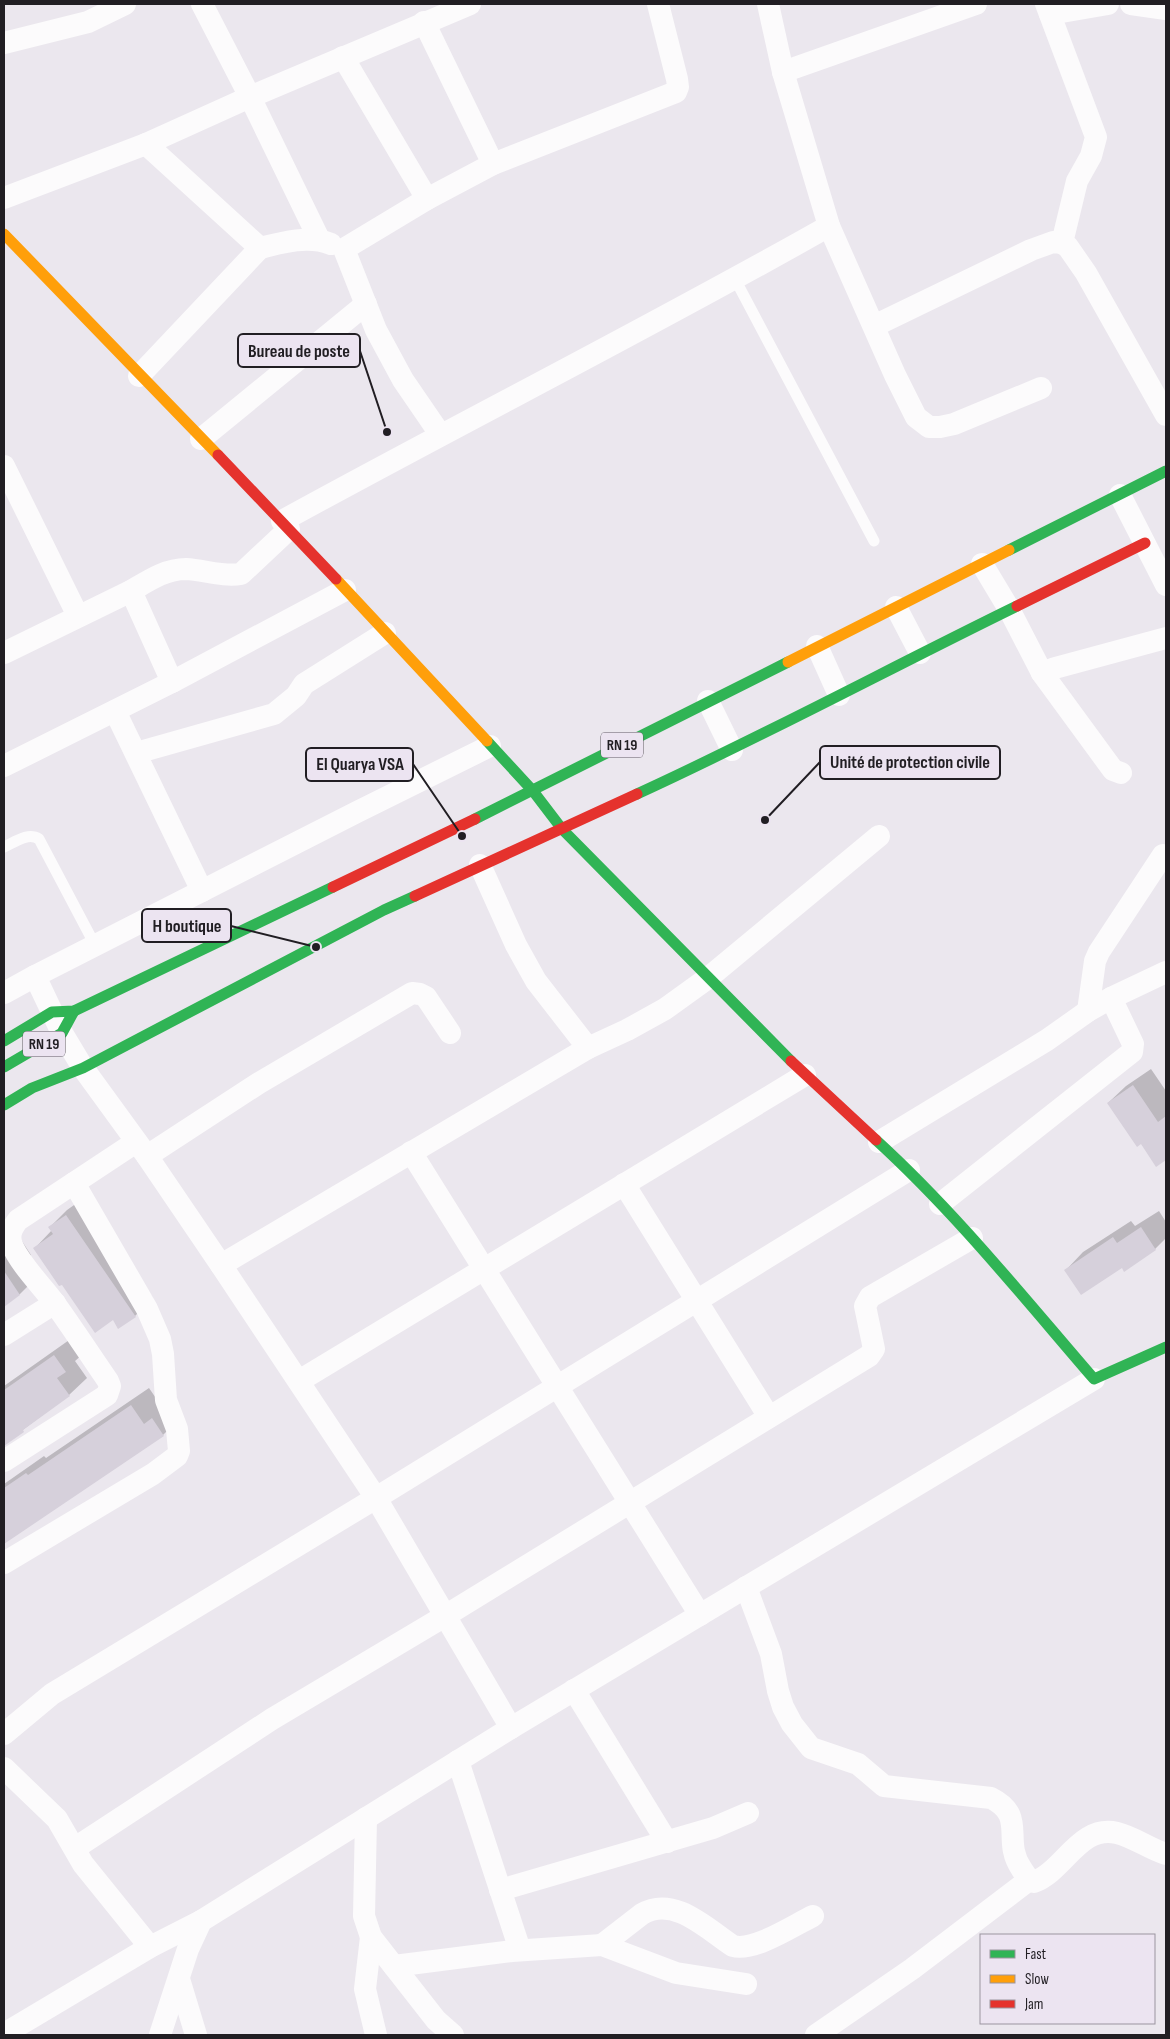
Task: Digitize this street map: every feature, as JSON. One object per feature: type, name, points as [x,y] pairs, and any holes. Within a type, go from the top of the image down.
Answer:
[{"type":"main road","points":[[4,234],[139,376],[286,525],[533,791],[562,829],[805,1074],[909,1170],[972,1238],[1094,1379],[1166,1347]]},
{"type":"main road","name":"RN 19","points":[[4,1041],[533,791],[1166,471]]},
{"type":"main road","points":[[4,1105],[32,1088],[83,1068],[384,910],[732,750],[920,653],[1145,544]]},
{"type":"main road","name":"RN 19","points":[[4,1067],[62,1033]]},
{"type":"street","points":[[4,44],[88,22],[124,4]]},
{"type":"street","points":[[202,4],[250,97],[319,239]]},
{"type":"street","points":[[4,198],[146,144],[250,97],[470,4]]},
{"type":"street","points":[[344,249],[427,199],[493,164],[676,92],[678,87],[677,79],[658,4]]},
{"type":"street","points":[[768,4],[783,72],[829,226],[895,375],[916,417],[929,427],[954,424],[1041,388]]},
{"type":"street","points":[[783,72],[976,4]]},
{"type":"street","points":[[1062,243],[1077,181],[1091,156],[1096,137],[1048,9],[1108,4]]},
{"type":"street","points":[[1131,4],[1166,10]]},
{"type":"street","points":[[424,22],[493,164]]},
{"type":"street","points":[[343,57],[427,199]]},
{"type":"street","points":[[146,144],[260,248]]},
{"type":"street","points":[[4,653],[131,591],[160,574],[184,569],[231,575],[241,574],[286,525],[440,434],[735,279],[829,226]]},
{"type":"street","points":[[139,376],[260,248],[319,239],[344,249],[376,330],[403,380],[440,434]]},
{"type":"street","points":[[874,326],[1031,250],[1053,242],[1062,243],[1068,247],[1086,273],[1166,415]]},
{"type":"street","points":[[201,439],[366,304]]},
{"type":"street","points":[[4,466],[78,616]]},
{"type":"street","points":[[1120,495],[1166,585]]},
{"type":"street","points":[[982,564],[1009,609],[1042,673],[1113,770],[1121,773]]},
{"type":"street","points":[[4,766],[172,682],[345,590]]},
{"type":"street","points":[[131,591],[172,682]]},
{"type":"street","points":[[896,607],[920,653]]},
{"type":"street","points":[[136,753],[274,714],[296,696],[304,684],[385,633]]},
{"type":"street","points":[[1042,673],[1166,638]]},
{"type":"street","points":[[817,646],[839,694]]},
{"type":"street","points":[[708,701],[732,750]]},
{"type":"street","points":[[115,711],[202,891]]},
{"type":"street","points":[[4,993],[95,945],[490,746]]},
{"type":"street","points":[[222,1265],[588,1048],[627,1030],[665,1009],[708,978],[879,836]]},
{"type":"street","points":[[1088,1011],[1099,952],[1163,855]]},
{"type":"street","points":[[480,865],[516,945],[536,981],[588,1048]]},
{"type":"street","points":[[879,1142],[1047,1040],[1088,1011],[1110,998],[1166,972]]},
{"type":"street","points":[[36,976],[63,1012],[62,1033],[83,1068],[222,1265],[376,1498],[511,1728]]},
{"type":"street","points":[[4,1461],[107,1395],[109,1391],[108,1381],[55,1303],[11,1244],[10,1233],[18,1220],[74,1183],[141,1149],[259,1083],[412,993],[426,997],[450,1034]]},
{"type":"street","points":[[940,1204],[1132,1052],[1133,1044],[1110,998]]},
{"type":"street","points":[[299,1382],[805,1074]]},
{"type":"street","points":[[411,1152],[700,1615]]},
{"type":"street","points":[[4,1734],[52,1694],[376,1498],[909,1170]]},
{"type":"street","points":[[4,1563],[153,1474],[177,1456],[179,1451],[177,1429],[166,1400],[163,1354],[160,1339],[147,1309],[74,1183]]},
{"type":"street","points":[[624,1184],[769,1417]]},
{"type":"street","points":[[76,1848],[272,1719],[629,1504],[872,1353],[874,1349],[865,1306],[870,1297],[972,1238]]},
{"type":"street","points":[[4,1334],[55,1303]]},
{"type":"street","points":[[14,2031],[150,1947],[201,1921],[511,1728],[1094,1379]]},
{"type":"street","points":[[746,1587],[771,1654],[783,1707],[802,1738],[811,1748],[858,1764],[884,1786],[991,1798],[998,1802],[1010,1813],[1013,1826],[1012,1844],[1017,1863],[1029,1880],[1034,1882],[1092,1834],[1103,1832],[1117,1833],[1150,1849],[1166,1854]]},
{"type":"street","points":[[574,1690],[667,1842]]},
{"type":"street","points":[[458,1761],[520,1950]]},
{"type":"street","points":[[4,1768],[57,1819],[76,1848],[83,1864],[150,1947]]},
{"type":"street","points":[[500,1890],[713,1828],[748,1813]]},
{"type":"street","points":[[366,1818],[364,1916],[371,1937],[394,1966],[435,2028],[454,2035]]},
{"type":"street","points":[[816,2035],[912,1969],[1029,1880]]},
{"type":"street","points":[[602,1944],[648,1910],[660,1908],[679,1910],[733,1946],[739,1947],[756,1944],[813,1916]]},
{"type":"street","points":[[160,2035],[188,1949],[201,1921]]},
{"type":"street","points":[[371,1937],[365,1989],[376,2035]]},
{"type":"street","points":[[394,1966],[520,1950],[602,1944],[676,1972],[746,1984]]},
{"type":"street","points":[[179,1979],[196,2035]]},
{"type":"lane","points":[[735,279],[874,541]]},
{"type":"lane","points":[[4,847],[26,836],[35,836],[39,839],[95,945]]},
{"type":"building","points":[[1133,1085],[1158,1122],[1166,1116],[1166,1160],[1156,1167],[1141,1144],[1137,1147],[1107,1103]]},
{"type":"building","points":[[66,1215],[136,1317],[118,1329],[113,1320],[95,1333],[62,1285],[59,1286],[33,1248],[53,1234],[48,1227]]},
{"type":"building","points":[[1141,1227],[1156,1250],[1124,1272],[1122,1268],[1081,1295],[1064,1270],[1113,1237],[1117,1243]]},
{"type":"building","points":[[4,1271],[20,1295],[4,1307]]},
{"type":"building","points":[[54,1355],[66,1372],[57,1378],[70,1396],[4,1446],[4,1390]]},
{"type":"building","points":[[131,1405],[144,1424],[152,1418],[164,1436],[4,1544],[4,1488],[26,1473],[28,1475]]},
{"type":"traffic: fast","points":[[1009,550],[1166,471]]},
{"type":"traffic: fast","points":[[637,794],[1017,606]]},
{"type":"traffic: fast","points":[[475,819],[788,662]]},
{"type":"traffic: fast","points":[[487,741],[533,791],[562,829],[791,1061]]},
{"type":"traffic: fast","points":[[4,1041],[52,1012],[74,1011],[333,887]]},
{"type":"traffic: fast","points":[[4,1105],[32,1088],[83,1068],[384,910],[415,896]]},
{"type":"traffic: fast","points":[[4,1067],[62,1033],[74,1011]]},
{"type":"traffic: fast","points":[[876,1140],[962,1226],[1094,1379],[1166,1347]]},
{"type":"traffic: slow","points":[[4,234],[218,455]]},
{"type":"traffic: slow","points":[[788,662],[1009,550]]},
{"type":"traffic: slow","points":[[336,579],[487,741]]},
{"type":"traffic: jam","points":[[218,455],[336,579]]},
{"type":"traffic: jam","points":[[1017,606],[1145,543]]},
{"type":"traffic: jam","points":[[415,896],[637,794]]},
{"type":"traffic: jam","points":[[333,887],[475,819]]},
{"type":"traffic: jam","points":[[791,1061],[876,1140]]},
{"type":"place","name":"Bureau de poste","points":[[387,432]]},
{"type":"place","name":"Unité de protection civile","points":[[765,820]]},
{"type":"place","name":"El Quarya VSA","points":[[462,836]]},
{"type":"place","name":"H boutique","points":[[316,947]]}]
